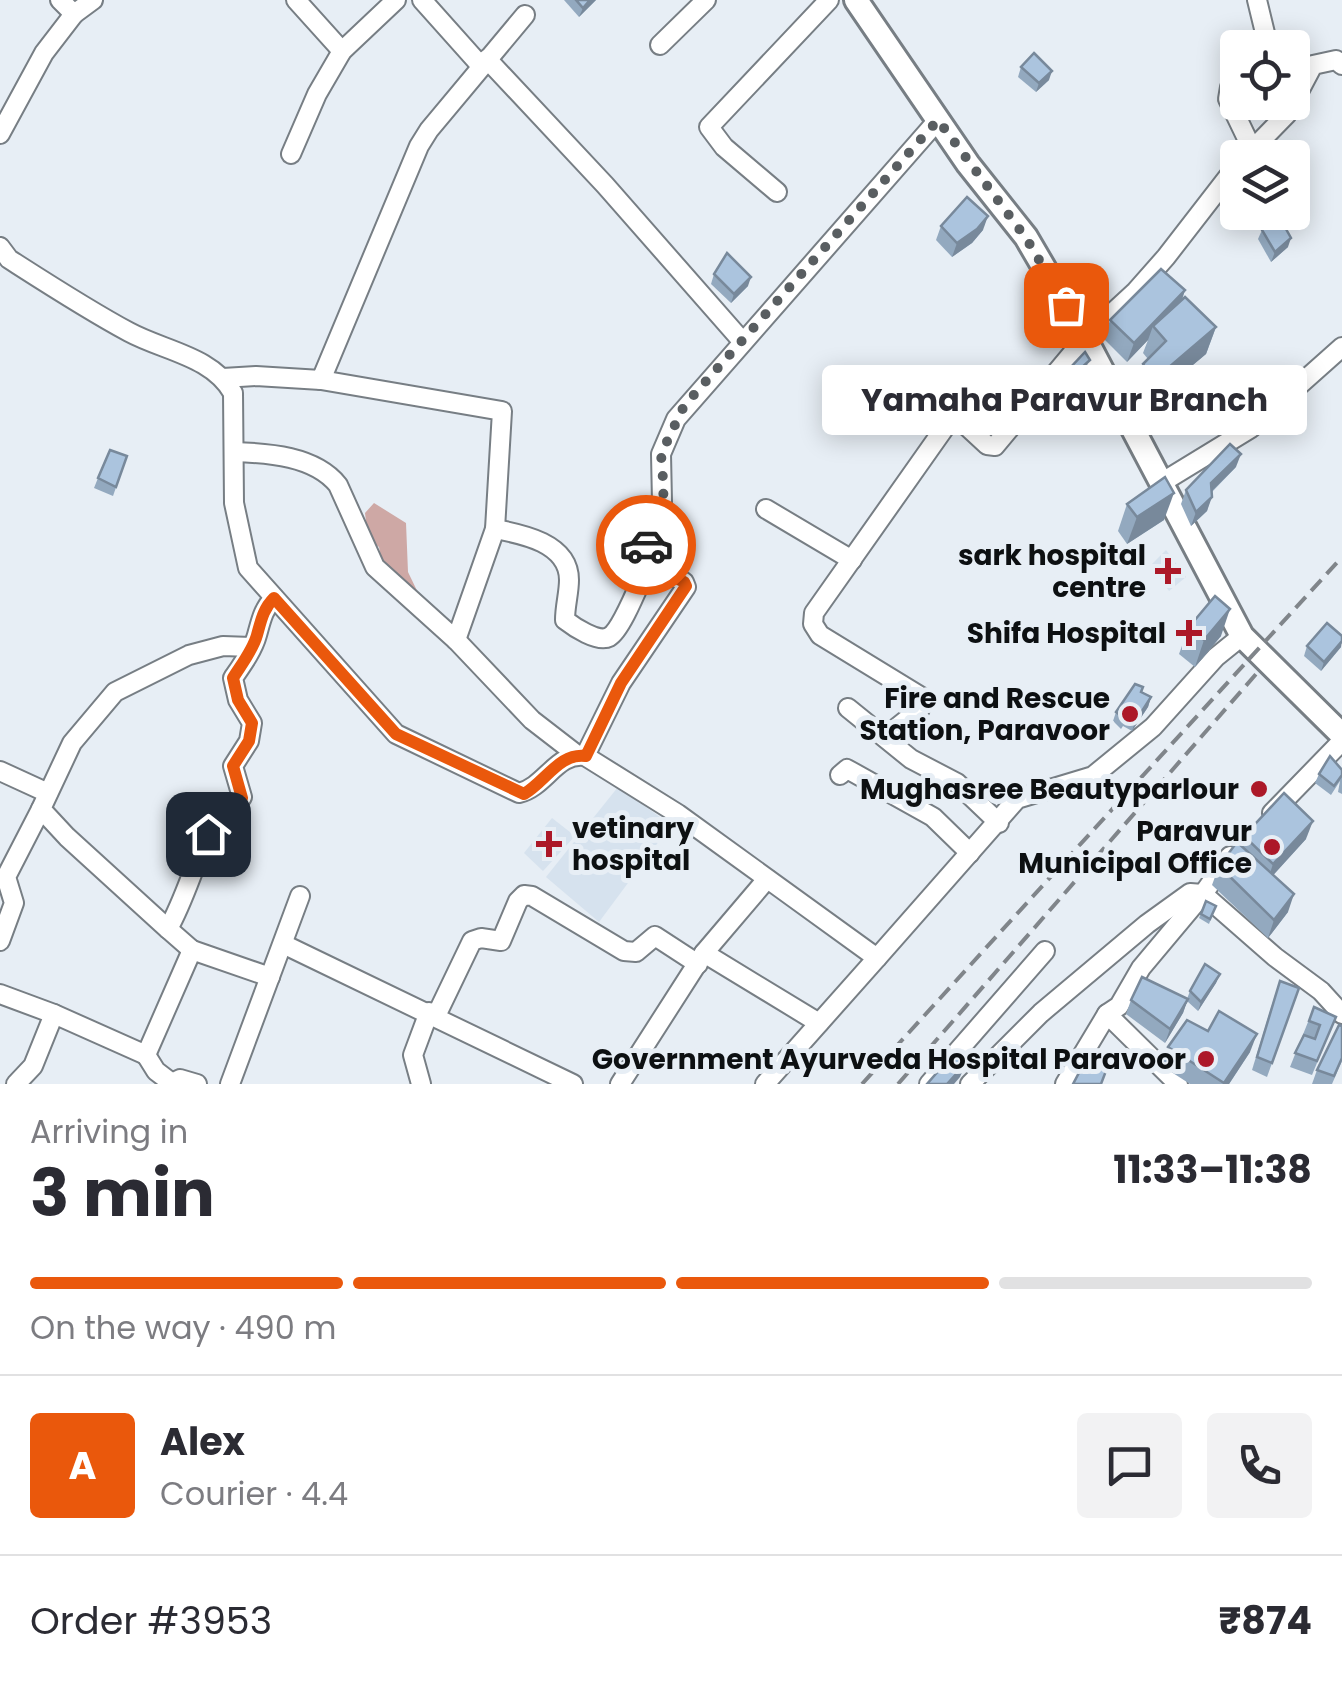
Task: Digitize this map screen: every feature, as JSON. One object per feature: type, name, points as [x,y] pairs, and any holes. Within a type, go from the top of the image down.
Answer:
[{"type":"main road","points":[[856,0],[938,120],[1026,238],[1085,338],[1242,636],[1342,738]]},
{"type":"street","points":[[60,0],[74,14]]},
{"type":"street","points":[[3,122],[44,53],[74,14],[93,0]]},
{"type":"street","points":[[296,0],[342,50]]},
{"type":"street","points":[[291,154],[317,94],[342,50],[396,0]]},
{"type":"street","points":[[422,0],[605,185],[742,341]]},
{"type":"street","points":[[660,45],[706,0]]},
{"type":"street","points":[[777,192],[724,147],[709,127],[829,0]]},
{"type":"street","points":[[1257,0],[1264,30]]},
{"type":"street","points":[[322,380],[419,146],[525,15]]},
{"type":"street","points":[[1261,140],[1287,114],[1313,65],[1336,60],[1342,65]]},
{"type":"street","points":[[0,247],[10,259],[131,333],[209,366],[223,378],[232,394],[234,503],[248,568],[396,734],[520,794],[534,788],[566,758],[580,755],[621,683],[686,586],[642,558],[662,502],[661,454],[684,406],[938,120]]},
{"type":"street","points":[[885,737],[920,708],[922,698],[820,634],[813,624],[814,613],[948,423],[960,420],[987,446],[995,446],[1085,338],[1136,292],[1220,187]]},
{"type":"street","points":[[1161,483],[1251,428],[1342,347]]},
{"type":"street","points":[[223,378],[322,380],[502,410],[495,528],[456,640]]},
{"type":"street","points":[[234,452],[276,454],[329,474],[338,485],[375,567],[456,640],[532,720],[580,755],[678,814],[877,958]]},
{"type":"street","points":[[766,509],[852,560]]},
{"type":"street","points":[[495,528],[540,540],[562,560],[569,577],[565,620],[600,639],[609,638],[617,629],[648,564]]},
{"type":"street","points":[[168,929],[188,890],[208,834],[242,798],[233,766],[249,741],[252,723],[238,700],[233,678],[274,598]]},
{"type":"street","points":[[765,1084],[1018,798],[1094,776],[1153,727],[1216,657],[1242,636]]},
{"type":"street","points":[[0,941],[14,904],[6,877],[83,726],[115,692],[189,655],[223,646],[251,647]]},
{"type":"street","points":[[848,708],[911,759],[957,783],[998,823]]},
{"type":"street","points":[[1264,821],[1342,738]]},
{"type":"street","points":[[840,774],[847,770],[933,817],[970,853]]},
{"type":"street","points":[[0,771],[44,801],[67,837],[192,950],[270,977]]},
{"type":"street","points":[[1065,1084],[1107,1014],[1119,1006],[1141,968],[1245,841]]},
{"type":"street","points":[[620,1084],[701,958],[767,879]]},
{"type":"street","points":[[970,1084],[1041,1013],[1140,929],[1190,893],[1204,894],[1342,1014]]},
{"type":"street","points":[[421,1084],[413,1055],[472,940],[500,941],[518,900],[524,895],[532,896],[624,951],[636,952],[656,936],[819,1023]]},
{"type":"street","points":[[230,1084],[300,896]]},
{"type":"street","points":[[1140,929],[1141,968]]},
{"type":"street","points":[[283,944],[573,1084]]},
{"type":"street","points":[[146,1055],[192,950]]},
{"type":"street","points":[[929,1084],[1044,951]]},
{"type":"street","points":[[0,994],[146,1055],[156,1070],[173,1083],[180,1078],[197,1084]]},
{"type":"street","points":[[16,1084],[33,1066],[54,1014]]},
{"type":"street","points":[[1107,1014],[1178,1084]]},
{"type":"shaded area","points":[[1178,393],[1194,418],[1169,433],[1156,409]]},
{"type":"shaded area","points":[[374,503],[406,523],[408,572],[422,601],[382,563],[379,547],[368,539],[365,513]]},
{"type":"shaded area","name":"sark hospital centre","points":[[1166,550],[1186,577],[1169,591],[1151,565]]},
{"type":"shaded area","points":[[618,787],[671,825],[599,922],[546,877]]},
{"type":"shaded area","name":"vetinary hospital","points":[[552,818],[575,836],[543,871],[524,853]]},
{"type":"building","points":[[1034,53],[1052,71],[1039,83],[1021,67]]},
{"type":"building","points":[[967,197],[988,216],[957,243],[941,226]]},
{"type":"building","points":[[1262,230],[1287,230],[1291,238],[1275,252]]},
{"type":"building","points":[[727,253],[751,277],[734,294],[714,274]]},
{"type":"building","points":[[1161,269],[1185,290],[1134,343],[1110,320]]},
{"type":"building","points":[[1185,297],[1216,327],[1154,380],[1143,364],[1166,341],[1153,326]]},
{"type":"building","points":[[1085,352],[1090,360],[1078,371],[1072,366]]},
{"type":"building","points":[[1230,444],[1241,454],[1211,483],[1212,497],[1196,512],[1186,490]]},
{"type":"building","points":[[110,450],[127,456],[116,487],[98,478]]},
{"type":"building","points":[[1165,477],[1174,493],[1137,517],[1127,504]]},
{"type":"building","points":[[1215,596],[1230,609],[1204,640],[1189,627]]},
{"type":"building","points":[[1327,623],[1342,636],[1342,641],[1324,662],[1307,646]]},
{"type":"building","name":"Fire and Rescue Station, Paravoor","points":[[1135,684],[1151,697],[1135,722],[1116,712]]},
{"type":"building","points":[[1330,756],[1342,770],[1334,786],[1319,774]]},
{"type":"building","points":[[1284,793],[1313,821],[1273,864],[1244,836]]},
{"type":"building","points":[[1237,842],[1294,894],[1274,920],[1219,866]]},
{"type":"building","points":[[1206,901],[1216,906],[1210,919],[1201,914]]},
{"type":"building","points":[[1205,964],[1220,974],[1201,1002],[1190,991]]},
{"type":"building","points":[[1142,977],[1188,999],[1170,1029],[1131,1000]]},
{"type":"building","points":[[1280,981],[1299,988],[1272,1063],[1257,1057]]},
{"type":"building","points":[[1314,1007],[1336,1017],[1317,1061],[1295,1053],[1304,1035],[1315,1039],[1320,1025],[1309,1021]]},
{"type":"building","points":[[1219,1011],[1257,1034],[1224,1083],[1168,1047],[1187,1020],[1208,1031]]},
{"type":"building","points":[[1339,1025],[1342,1058],[1334,1076],[1317,1070]]},
{"type":"building","points":[[1090,1052],[1109,1063],[1101,1084],[1073,1084]]},
{"type":"building","points":[[954,1053],[966,1063],[947,1084],[927,1084]]},
{"type":"railway","points":[[862,1084],[1342,557]]},
{"type":"railway","points":[[898,1084],[1257,673]]},
{"type":"way so far","points":[[646,545],[664,492],[661,454],[684,406],[938,120],[1026,238],[1066,305]]},
{"type":"place","name":"Yamaha Paravur Branch","points":[[1066,305]]},
{"type":"place","name":"sark hospital centre","points":[[1168,571]]},
{"type":"place","name":"Shifa Hospital","points":[[1189,633]]},
{"type":"place","name":"Fire and Rescue Station, Paravoor","points":[[1130,714]]},
{"type":"place","name":"Mughasree Beautyparlour","points":[[1259,789]]},
{"type":"place","name":"vetinary hospital","points":[[549,844]]},
{"type":"place","name":"Paravur Municipal Office","points":[[1272,847]]},
{"type":"place","name":"Government Ayurveda Hospital Paravoor","points":[[1206,1059]]},
{"type":"route","points":[[208,834],[242,798],[233,766],[249,741],[252,723],[238,700],[233,678],[274,598],[396,734],[524,794],[566,758],[586,756],[621,683],[686,586],[643,561],[646,545]]}]
